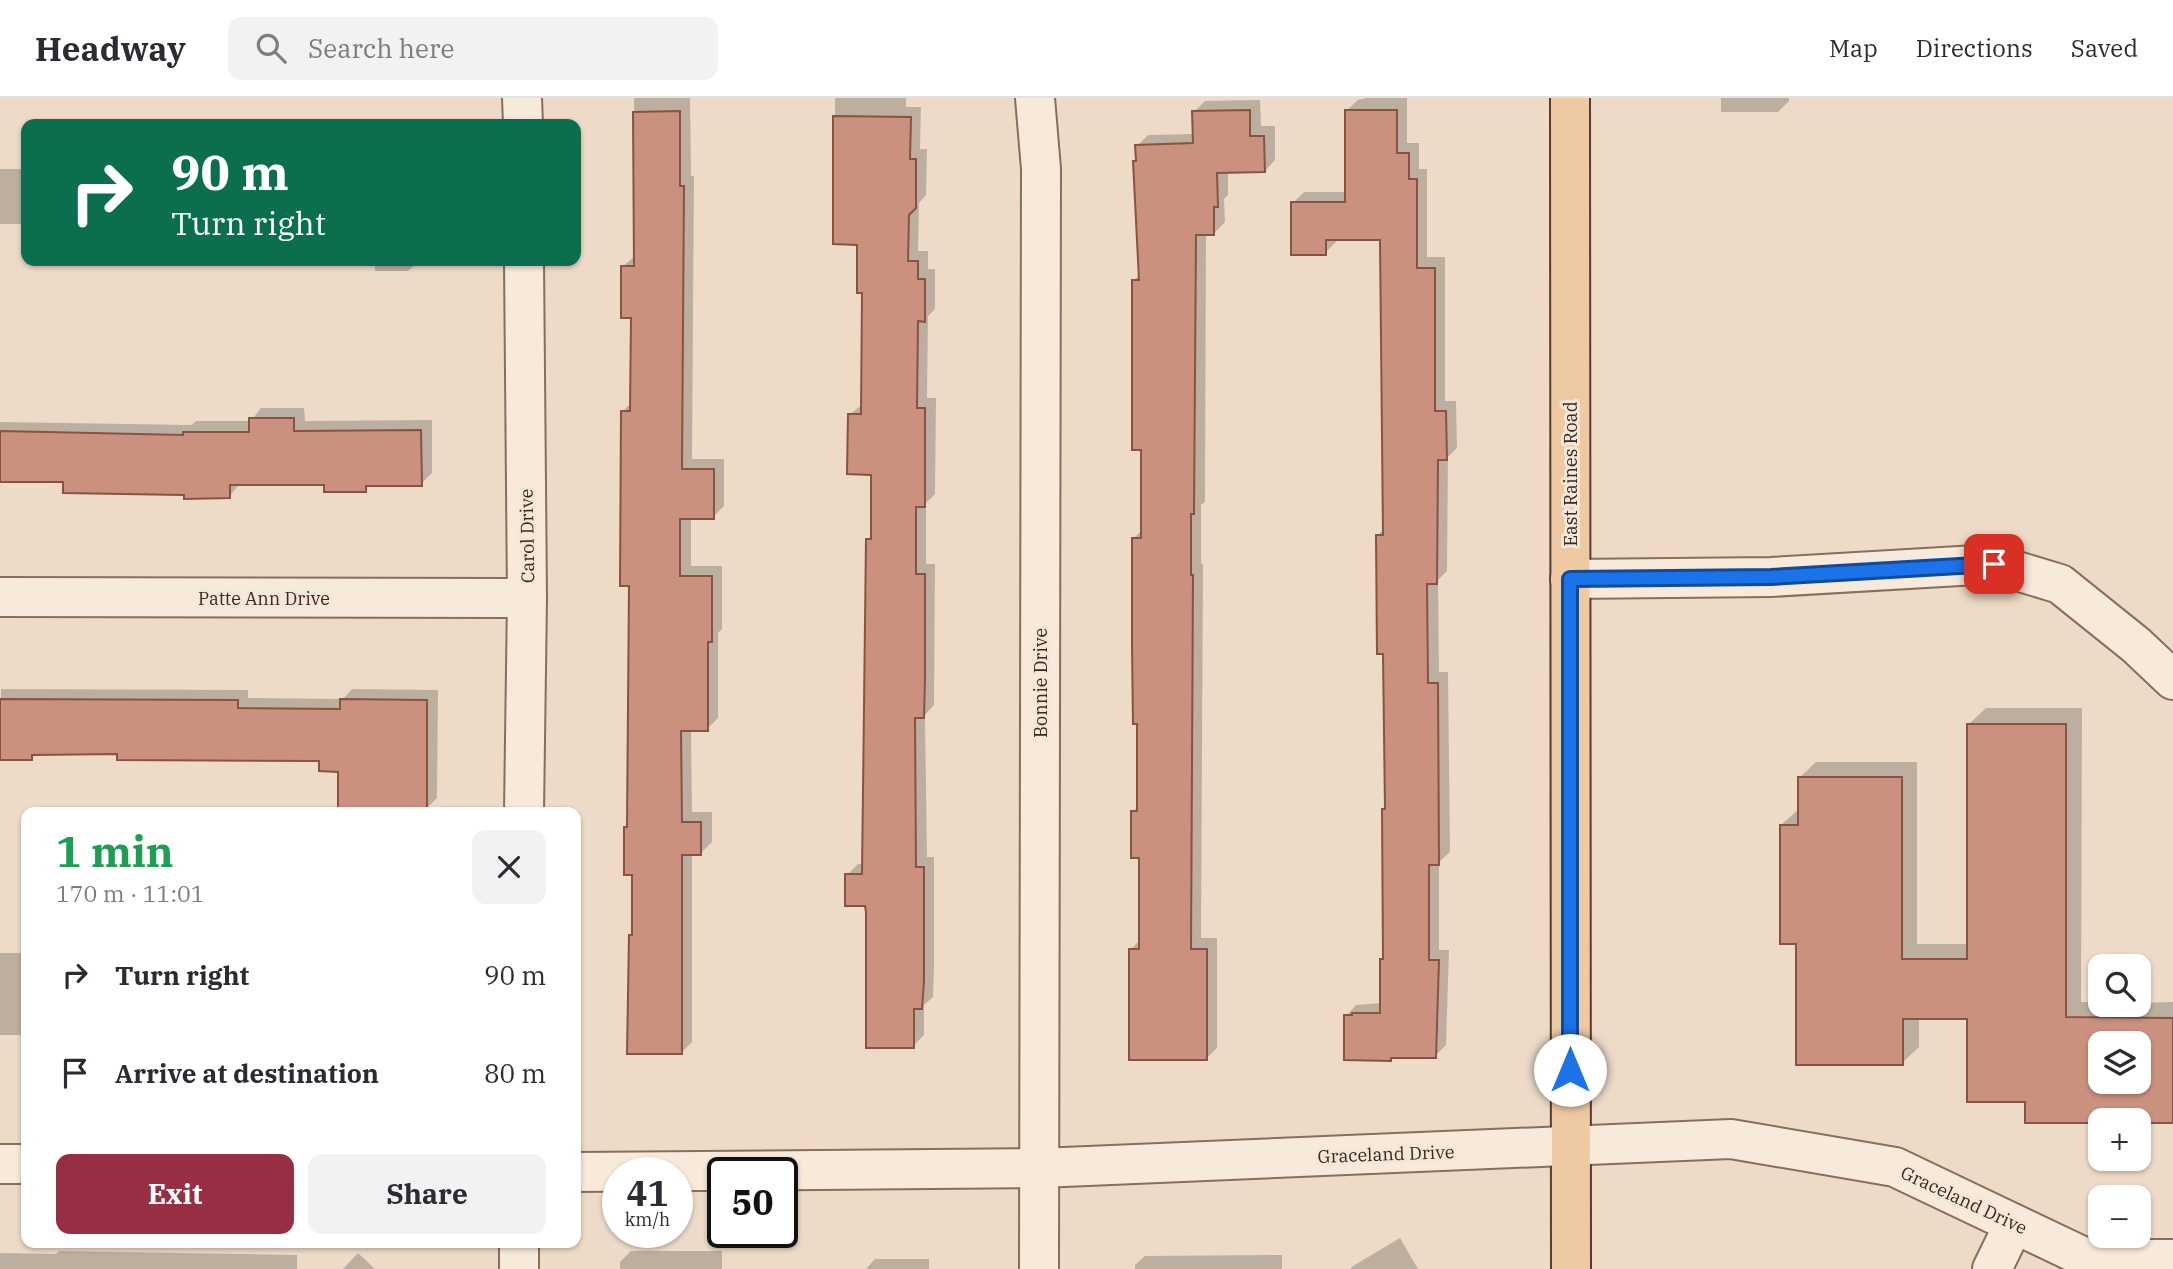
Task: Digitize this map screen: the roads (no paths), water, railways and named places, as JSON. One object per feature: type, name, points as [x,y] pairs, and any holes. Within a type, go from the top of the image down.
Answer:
[{"type":"main road","name":"East Raines Road","points":[[1570,98],[1571,1269]]},
{"type":"street","points":[[522,98],[523,119]]},
{"type":"street","name":"Bonnie Drive","points":[[1035,98],[1041,169],[1040,1269]]},
{"type":"street","name":"Carol Drive","points":[[524,266],[527,598],[524,807]]},
{"type":"street","points":[[1570,579],[1771,577],[1994,564],[2060,584],[2173,680]]},
{"type":"street","name":"Patte Ann Drive","points":[[0,597],[527,598]]},
{"type":"street","name":"Graceland Drive","points":[[581,1172],[1040,1168],[1731,1139],[1895,1167],[2014,1224],[2088,1264],[2173,1259]]},
{"type":"street","points":[[0,1164],[21,1164]]},
{"type":"street","points":[[1993,1269],[2014,1224]]},
{"type":"street","points":[[519,1248],[519,1269]]}]
